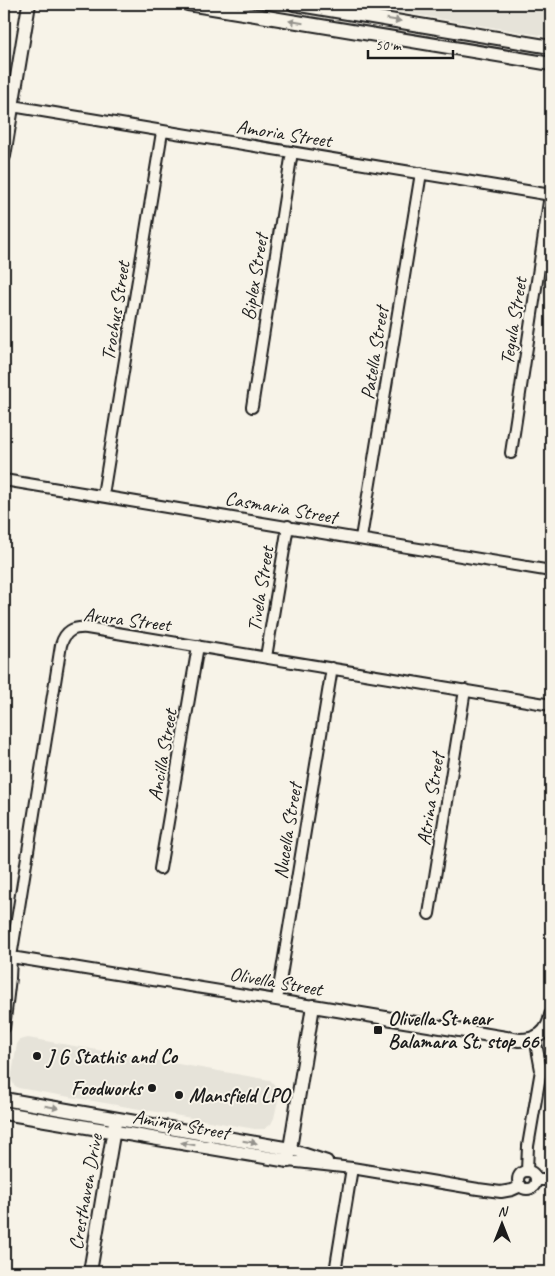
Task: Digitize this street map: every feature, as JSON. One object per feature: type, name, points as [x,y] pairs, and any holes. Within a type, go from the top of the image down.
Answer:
[{"type":"street","points":[[4,156],[29,4]]},
{"type":"street","points":[[188,4],[551,64]]},
{"type":"street","points":[[294,4],[551,47]]},
{"type":"street","points":[[332,28],[335,10]]},
{"type":"street","points":[[443,46],[446,29]]},
{"type":"street","name":"Amoria Street","points":[[12,106],[550,195]]},
{"type":"street","name":"Trochus Street","points":[[103,495],[162,132]]},
{"type":"street","name":"Biplex Street","points":[[252,407],[292,152]]},
{"type":"street","name":"Patella Street","points":[[361,538],[421,173]]},
{"type":"street","name":"Tegula Street","points":[[511,453],[550,195]]},
{"type":"street","name":"Casmaria Street","points":[[4,480],[551,571]]},
{"type":"street","name":"Tivela Street","points":[[266,657],[288,526]]},
{"type":"street","name":"Arura Street","points":[[4,1028],[10,978],[10,957],[42,760],[64,635],[73,629],[79,628],[198,646],[551,705]]},
{"type":"street","name":"Ancilla Street","points":[[160,869],[198,646]]},
{"type":"street","name":"Nucella Street","points":[[277,1000],[332,668]]},
{"type":"street","name":"Atrina Street","points":[[429,914],[465,690]]},
{"type":"street","name":"Olivella Street","points":[[10,957],[519,1040],[535,1038]]},
{"type":"street","points":[[289,1155],[313,1006]]},
{"type":"street","points":[[527,1171],[528,1146],[541,1070],[535,1038],[547,1029],[551,1015]]},
{"type":"street","name":"Aminya Street","points":[[4,1099],[116,1118],[352,1168],[500,1192],[521,1186]]},
{"type":"street","name":"Aminya Street","points":[[4,1113],[114,1132],[289,1155]]},
{"type":"street","name":"Cresthaven Drive","points":[[90,1272],[116,1118]]},
{"type":"street","points":[[334,1272],[352,1168]]},
{"type":"street","points":[[527,1171],[533,1173],[536,1180],[529,1189],[521,1186],[519,1178],[522,1173],[527,1171]]},
{"type":"street","points":[[536,1180],[551,1180]]},
{"type":"shaded area","points":[[350,4],[551,4],[551,37],[545,36]]},
{"type":"shaded area","points":[[28,1038],[270,1080],[280,1091],[274,1118],[265,1129],[255,1129],[18,1088],[11,1079],[17,1044],[20,1040]]},
{"type":"place","name":"Olivella St near Balamara St, stop 66","points":[[378,1030]]},
{"type":"place","name":"J G Stathis and Co","points":[[37,1056]]},
{"type":"place","name":"Foodworks","points":[[152,1088]]},
{"type":"place","name":"Mansfield LPO","points":[[179,1095]]}]
